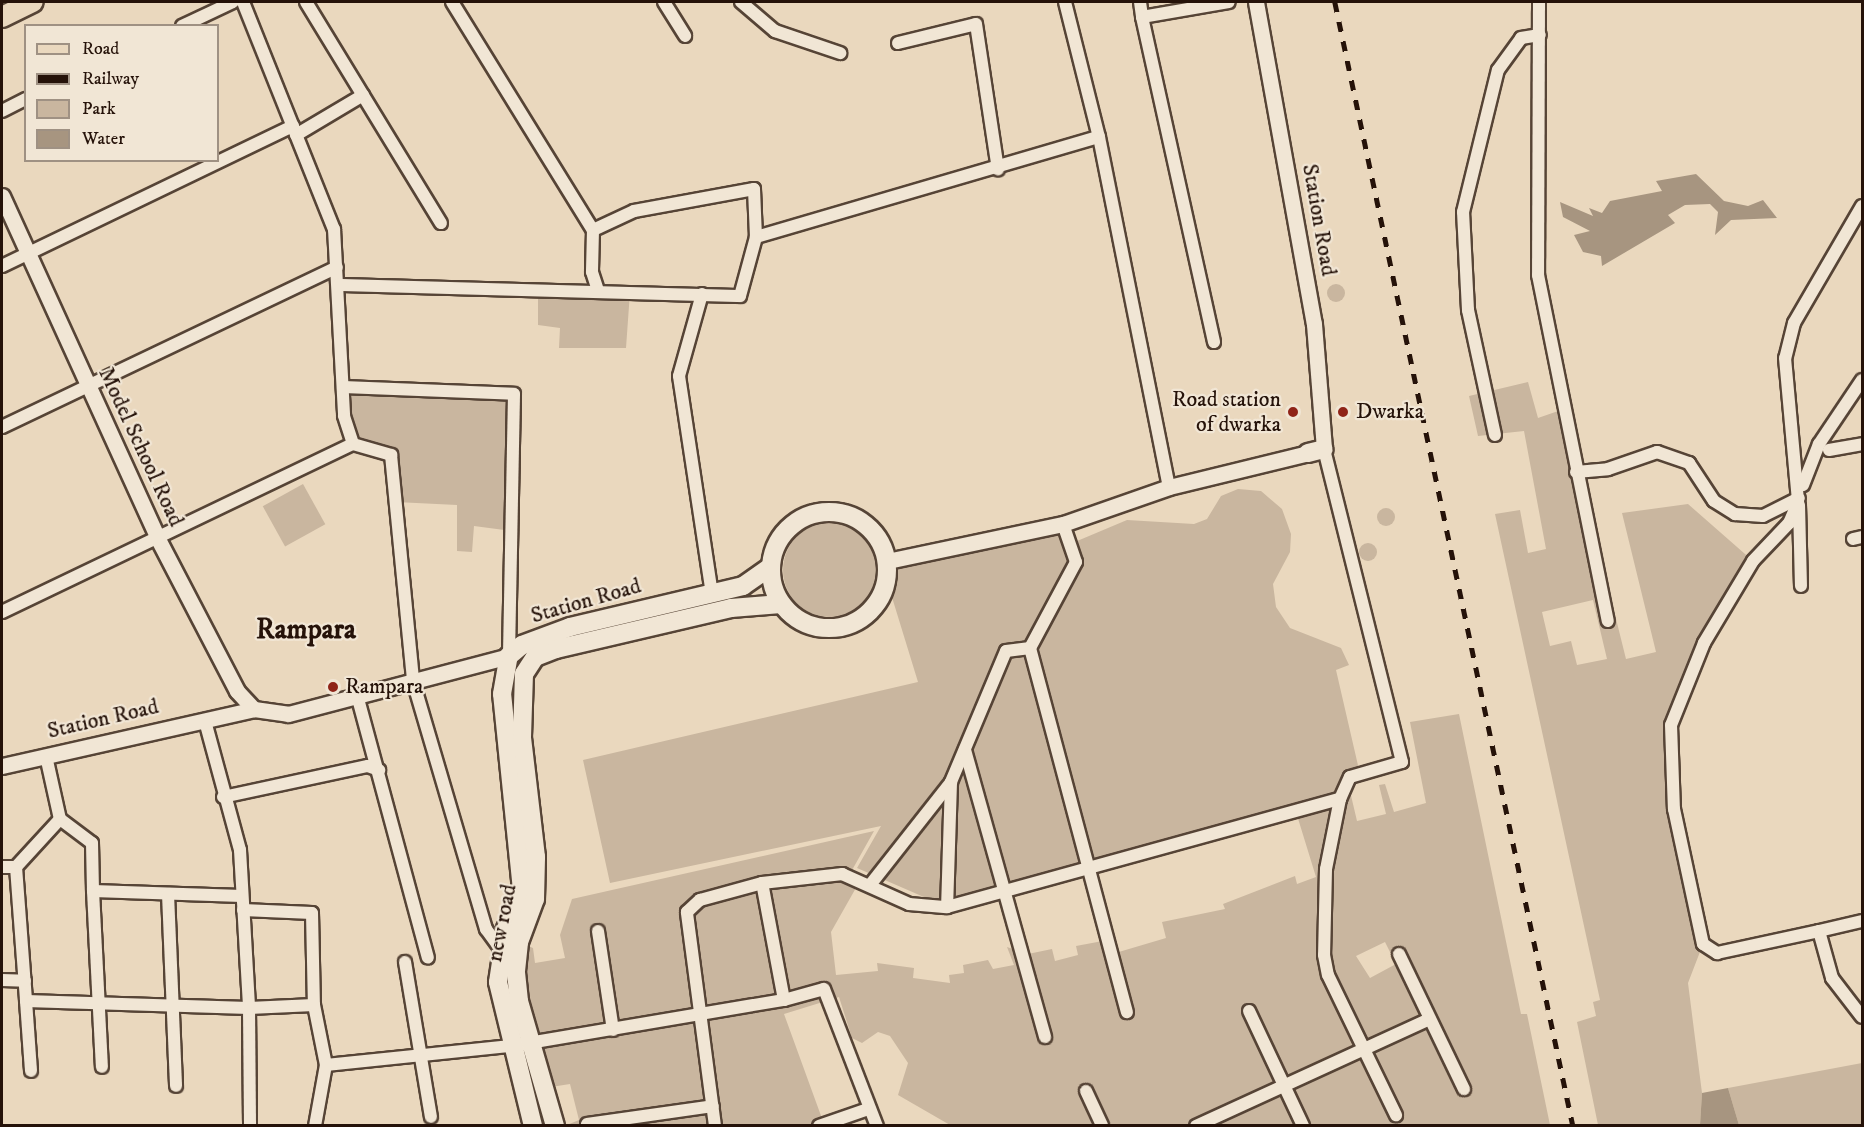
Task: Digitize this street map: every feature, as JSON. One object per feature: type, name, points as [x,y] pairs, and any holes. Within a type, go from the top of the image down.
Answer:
[{"type":"main road","points":[[2,16],[33,2]]},
{"type":"main road","points":[[816,513],[854,517],[870,528],[887,561],[880,599],[851,625],[812,627],[781,604],[770,567],[784,532],[816,513]]},
{"type":"main road","name":"Station Road","points":[[509,656],[522,645],[570,627],[712,594],[756,580],[770,567]]},
{"type":"main road","points":[[535,657],[731,608],[781,604]]},
{"type":"main road","name":"new road","points":[[509,656],[502,694],[522,890],[509,955],[519,1001],[555,1125]]},
{"type":"main road","name":"new road","points":[[533,1125],[511,1046],[498,982],[535,899],[536,857],[520,696],[535,657]]},
{"type":"street","points":[[186,24],[232,2]]},
{"type":"street","points":[[243,2],[334,229],[339,285],[344,416],[353,444]]},
{"type":"street","points":[[306,2],[441,223]]},
{"type":"street","points":[[452,2],[593,230],[592,272],[598,290]]},
{"type":"street","points":[[664,2],[685,36]]},
{"type":"street","points":[[741,2],[775,30],[840,52]]},
{"type":"street","points":[[1065,2],[1099,137],[1169,487]]},
{"type":"street","points":[[1140,2],[1214,342]]},
{"type":"street","points":[[1142,17],[1229,2]]},
{"type":"street","name":"Station Road","points":[[1256,2],[1314,324],[1316,451]]},
{"type":"street","points":[[1539,2],[1538,275],[1576,472],[1608,621]]},
{"type":"street","points":[[898,44],[976,24],[998,169]]},
{"type":"street","points":[[1495,435],[1468,309],[1463,212],[1498,70],[1521,38],[1540,35]]},
{"type":"street","points":[[2,266],[295,131],[363,96]]},
{"type":"street","points":[[2,111],[24,100]]},
{"type":"street","points":[[756,237],[998,169],[1055,146],[1099,137]]},
{"type":"street","points":[[339,285],[598,290],[740,296],[756,237],[754,189],[634,211],[593,230]]},
{"type":"street","name":"Model School Road","points":[[2,196],[158,539],[237,691],[254,710]]},
{"type":"street","points":[[1801,586],[1798,498],[1785,358],[1794,323],[1863,206]]},
{"type":"street","points":[[2,427],[337,267]]},
{"type":"street","points":[[702,294],[679,376],[712,594]]},
{"type":"street","points":[[1863,380],[1819,444],[1789,523],[1753,561],[1704,643],[1671,725],[1674,809],[1703,944],[1717,953],[1863,921]]},
{"type":"street","points":[[343,387],[514,394],[509,656]]},
{"type":"street","points":[[2,612],[353,444],[391,455],[413,681],[486,928],[509,955]]},
{"type":"street","points":[[1829,450],[1863,444]]},
{"type":"street","points":[[887,561],[1063,524],[1169,487],[1316,451],[1402,762],[1350,777],[1340,799],[1326,869],[1324,955],[1364,1049],[1396,1115]]},
{"type":"street","points":[[1576,472],[1608,469],[1657,452],[1689,463],[1714,501],[1735,514],[1763,516],[1798,498]]},
{"type":"street","points":[[1063,524],[1076,562],[1030,648],[1127,1012]]},
{"type":"street","points":[[870,885],[951,782],[1006,651],[1030,648]]},
{"type":"street","points":[[509,656],[535,657]]},
{"type":"street","points":[[509,656],[520,660],[523,669],[520,696]]},
{"type":"street","name":"Station Road","points":[[413,681],[509,656]]},
{"type":"street","points":[[413,681],[357,695],[428,958]]},
{"type":"street","name":"Station Road","points":[[2,766],[254,710],[288,714],[357,695]]},
{"type":"street","points":[[205,721],[240,850],[249,1008],[250,1125]]},
{"type":"street","points":[[965,750],[1045,1037]]},
{"type":"street","points":[[46,756],[60,819],[92,843],[102,1067]]},
{"type":"street","points":[[224,797],[368,766],[379,770]]},
{"type":"street","points":[[947,907],[951,782]]},
{"type":"street","points":[[715,1125],[687,912],[700,900],[762,883],[842,874],[909,904],[947,907],[1340,799]]},
{"type":"street","points":[[31,1071],[16,867],[60,819]]},
{"type":"street","points":[[2,867],[16,867]]},
{"type":"street","points":[[762,883],[784,1000]]},
{"type":"street","points":[[93,891],[242,896]]},
{"type":"street","points":[[168,894],[176,1086]]},
{"type":"street","points":[[243,910],[312,913],[314,1005],[326,1065],[315,1125]]},
{"type":"street","points":[[598,931],[613,1030]]},
{"type":"street","points":[[1819,931],[1832,978],[1863,1017]]},
{"type":"street","points":[[1399,954],[1464,1089]]},
{"type":"street","points":[[405,962],[424,1055],[431,1117]]},
{"type":"street","points":[[2,980],[25,981]]},
{"type":"street","points":[[326,1065],[531,1043],[700,1017],[784,1000],[824,989],[868,1109],[877,1125]]},
{"type":"street","points":[[26,1001],[249,1008],[314,1005]]},
{"type":"street","points":[[1249,1011],[1304,1125]]},
{"type":"street","points":[[1196,1125],[1430,1019]]},
{"type":"street","points":[[1086,1091],[1102,1125]]},
{"type":"street","points":[[587,1124],[713,1106]]},
{"type":"street","points":[[819,1125],[868,1109]]},
{"type":"green space","points":[[1336,284],[1342,287],[1345,293],[1342,299],[1336,302],[1330,299],[1327,293],[1330,287]]},
{"type":"green space","points":[[538,289],[630,292],[626,348],[559,348],[560,328],[538,325]]},
{"type":"green space","points":[[1528,382],[1538,418],[1564,409],[1626,659],[1656,652],[1622,513],[1688,504],[1753,561],[1704,643],[1671,725],[1674,809],[1703,944],[1688,983],[1702,1093],[1700,1125],[1598,1125],[1577,1022],[1596,1016],[1593,1002],[1600,1000],[1495,514],[1520,510],[1528,553],[1546,549],[1524,431],[1478,436],[1469,396]],"holes":[[[1593,600],[1607,659],[1577,665],[1571,641],[1550,646],[1542,612]]]},
{"type":"green space","points":[[343,387],[514,394],[511,531],[474,526],[472,552],[457,551],[457,505],[396,502],[391,455],[353,444]]},
{"type":"green space","points":[[303,484],[325,524],[285,547],[263,506]]},
{"type":"green space","points":[[1238,489],[1261,491],[1282,509],[1291,534],[1290,552],[1273,584],[1276,607],[1290,628],[1341,648],[1349,665],[1336,670],[1360,774],[1349,787],[1357,821],[1386,814],[1379,785],[1385,784],[1394,812],[1426,803],[1410,722],[1459,714],[1521,1014],[1527,1014],[1550,1125],[950,1125],[898,1095],[908,1063],[890,1036],[878,1032],[862,1043],[852,1038],[839,997],[784,1014],[824,1124],[567,1125],[579,1120],[570,1084],[551,1087],[531,1032],[519,942],[533,948],[535,963],[565,958],[560,935],[572,899],[874,831],[851,872],[861,879],[831,932],[836,975],[878,971],[877,963],[914,968],[913,978],[950,983],[949,975],[964,973],[963,965],[988,960],[993,969],[1014,965],[1007,947],[1028,954],[1052,949],[1055,961],[1078,955],[1076,946],[1108,940],[1112,954],[1166,938],[1162,922],[1225,909],[1223,904],[1295,876],[1297,884],[1316,877],[1296,812],[947,907],[857,868],[881,826],[610,883],[583,760],[918,682],[887,581],[887,561],[1063,524],[1070,544],[1127,520],[1194,524],[1207,519],[1221,496]],"holes":[[[1385,942],[1396,964],[1370,978],[1356,956]]]},
{"type":"green space","points":[[1386,508],[1392,511],[1395,517],[1392,523],[1386,526],[1380,523],[1377,517],[1380,511]]},
{"type":"green space","points":[[830,523],[848,526],[863,537],[874,552],[877,570],[874,588],[863,603],[848,614],[830,617],[812,614],[797,603],[786,588],[783,570],[786,552],[797,537],[812,526]]},
{"type":"green space","points":[[1368,543],[1374,546],[1377,552],[1374,558],[1368,561],[1362,558],[1359,552],[1362,546]]},
{"type":"green space","points":[[1862,1063],[1862,1125],[1739,1125],[1728,1088]]},
{"type":"water","points":[[1696,174],[1724,201],[1748,206],[1763,200],[1777,218],[1731,220],[1715,235],[1718,212],[1710,204],[1685,205],[1668,215],[1675,223],[1602,266],[1601,256],[1583,252],[1574,235],[1590,231],[1563,217],[1560,202],[1593,216],[1589,208],[1602,213],[1610,201],[1662,191],[1656,181]]},
{"type":"water","points":[[1728,1088],[1739,1125],[1700,1125],[1702,1093]]},
{"type":"railway","points":[[1335,2],[1573,1126]]},
{"type":"place","name":"Road station of dwarka","points":[[1293,412]]},
{"type":"place","name":"Dwarka","points":[[1343,412]]},
{"type":"place","name":"Rampara","points":[[333,687]]},
{"type":"district","name":"Rampara","points":[[306,630]]}]
